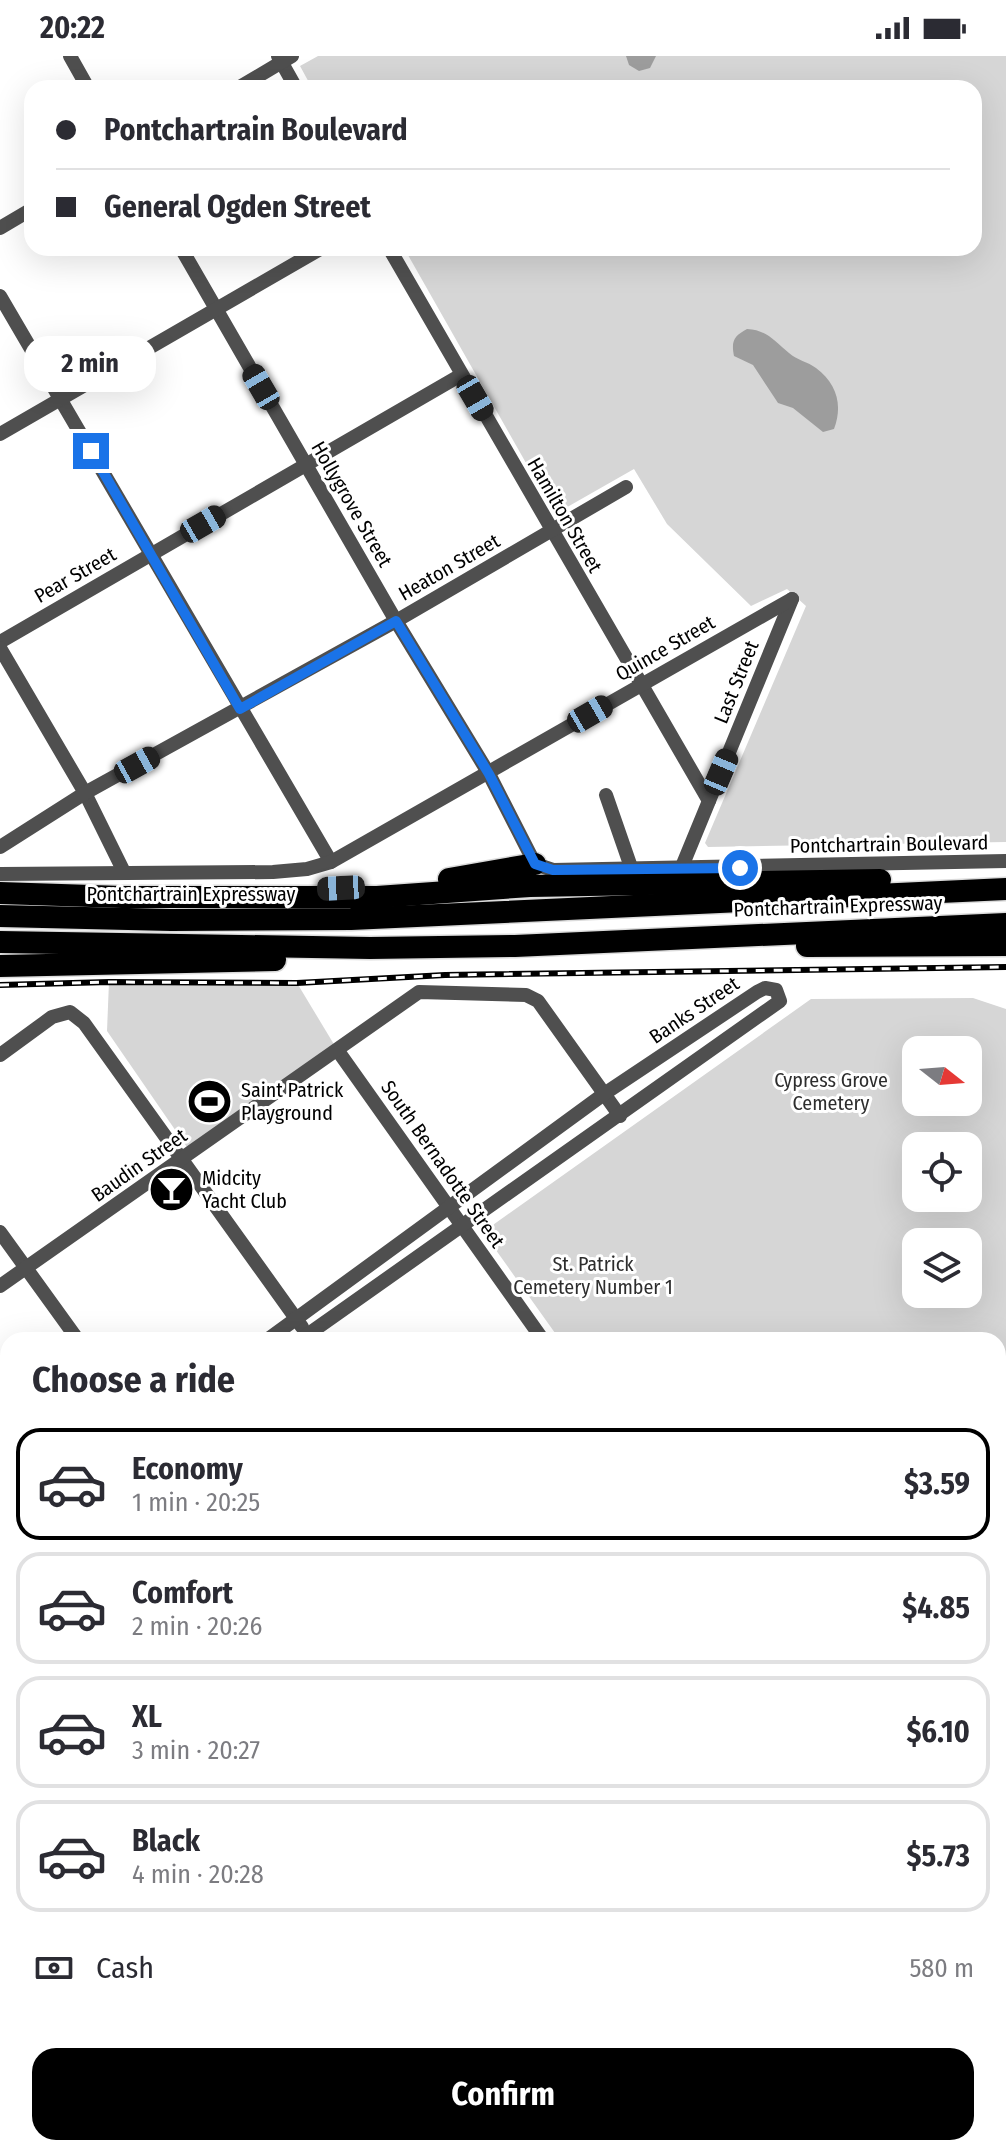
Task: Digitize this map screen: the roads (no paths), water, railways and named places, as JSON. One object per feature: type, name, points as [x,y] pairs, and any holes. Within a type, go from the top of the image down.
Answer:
[{"type":"highway","points":[[249,897],[261,893],[450,879],[535,864]]},
{"type":"highway","points":[[0,893],[377,897],[530,886],[969,880],[996,889]]},
{"type":"highway","name":"Pontchartrain Expressway","points":[[0,916],[171,920],[351,919],[996,889]]},
{"type":"highway","name":"Pontchartrain Expressway","points":[[3,942],[370,948],[515,946],[773,932],[1006,924]]},
{"type":"highway","points":[[773,932],[797,946],[1006,945]]},
{"type":"highway","points":[[0,966],[359,958],[370,948]]},
{"type":"street","points":[[70,56],[84,80]]},
{"type":"street","points":[[250,80],[284,58],[293,80]]},
{"type":"street","points":[[0,228],[24,214]]},
{"type":"street","name":"Hollygrove Street","points":[[185,256],[396,621],[489,774],[535,864]]},
{"type":"street","points":[[0,434],[309,256]]},
{"type":"street","name":"Hamilton Street","points":[[394,256],[709,801]]},
{"type":"street","points":[[0,296],[331,862]]},
{"type":"street","name":"Pear Street","points":[[0,642],[461,375]]},
{"type":"street","name":"Heaton Street","points":[[0,847],[85,793],[396,621],[626,487]]},
{"type":"street","name":"Quince Street","points":[[0,874],[273,872],[307,869],[331,862],[792,599]]},
{"type":"street","name":"Last Street","points":[[681,869],[792,599]]},
{"type":"street","points":[[0,648],[85,793],[124,872]]},
{"type":"street","points":[[606,795],[632,870]]},
{"type":"street","name":"Pontchartrain Boulevard","points":[[535,864],[553,870],[632,870],[1006,861]]},
{"type":"street","name":"Banks Street","points":[[278,1332],[604,1094],[757,992],[765,988],[776,990],[780,1001],[314,1332]]},
{"type":"street","name":"Baudin Street","points":[[0,1286],[419,992],[526,995],[538,1001],[604,1094]]},
{"type":"street","points":[[0,1055],[52,1017],[70,1012],[84,1023],[297,1319],[303,1332]]},
{"type":"street","points":[[674,1047],[688,1066]]},
{"type":"street","name":"South Bernadotte Street","points":[[338,1051],[537,1332]]},
{"type":"street","points":[[604,1094],[620,1116]]},
{"type":"street","points":[[0,1232],[72,1332]]},
{"type":"railway","points":[[0,985],[297,983],[445,975],[1006,967]]},
{"type":"place","name":"Saint Patrick Playground","points":[[210,1102]]},
{"type":"place","name":"Midcity Yacht Club","points":[[171,1190]]},
{"type":"park label","name":"Cypress Grove Cemetery","points":[[831,1092]]},
{"type":"park label","name":"St. Patrick Cemetery Number 1","points":[[593,1276]]}]
